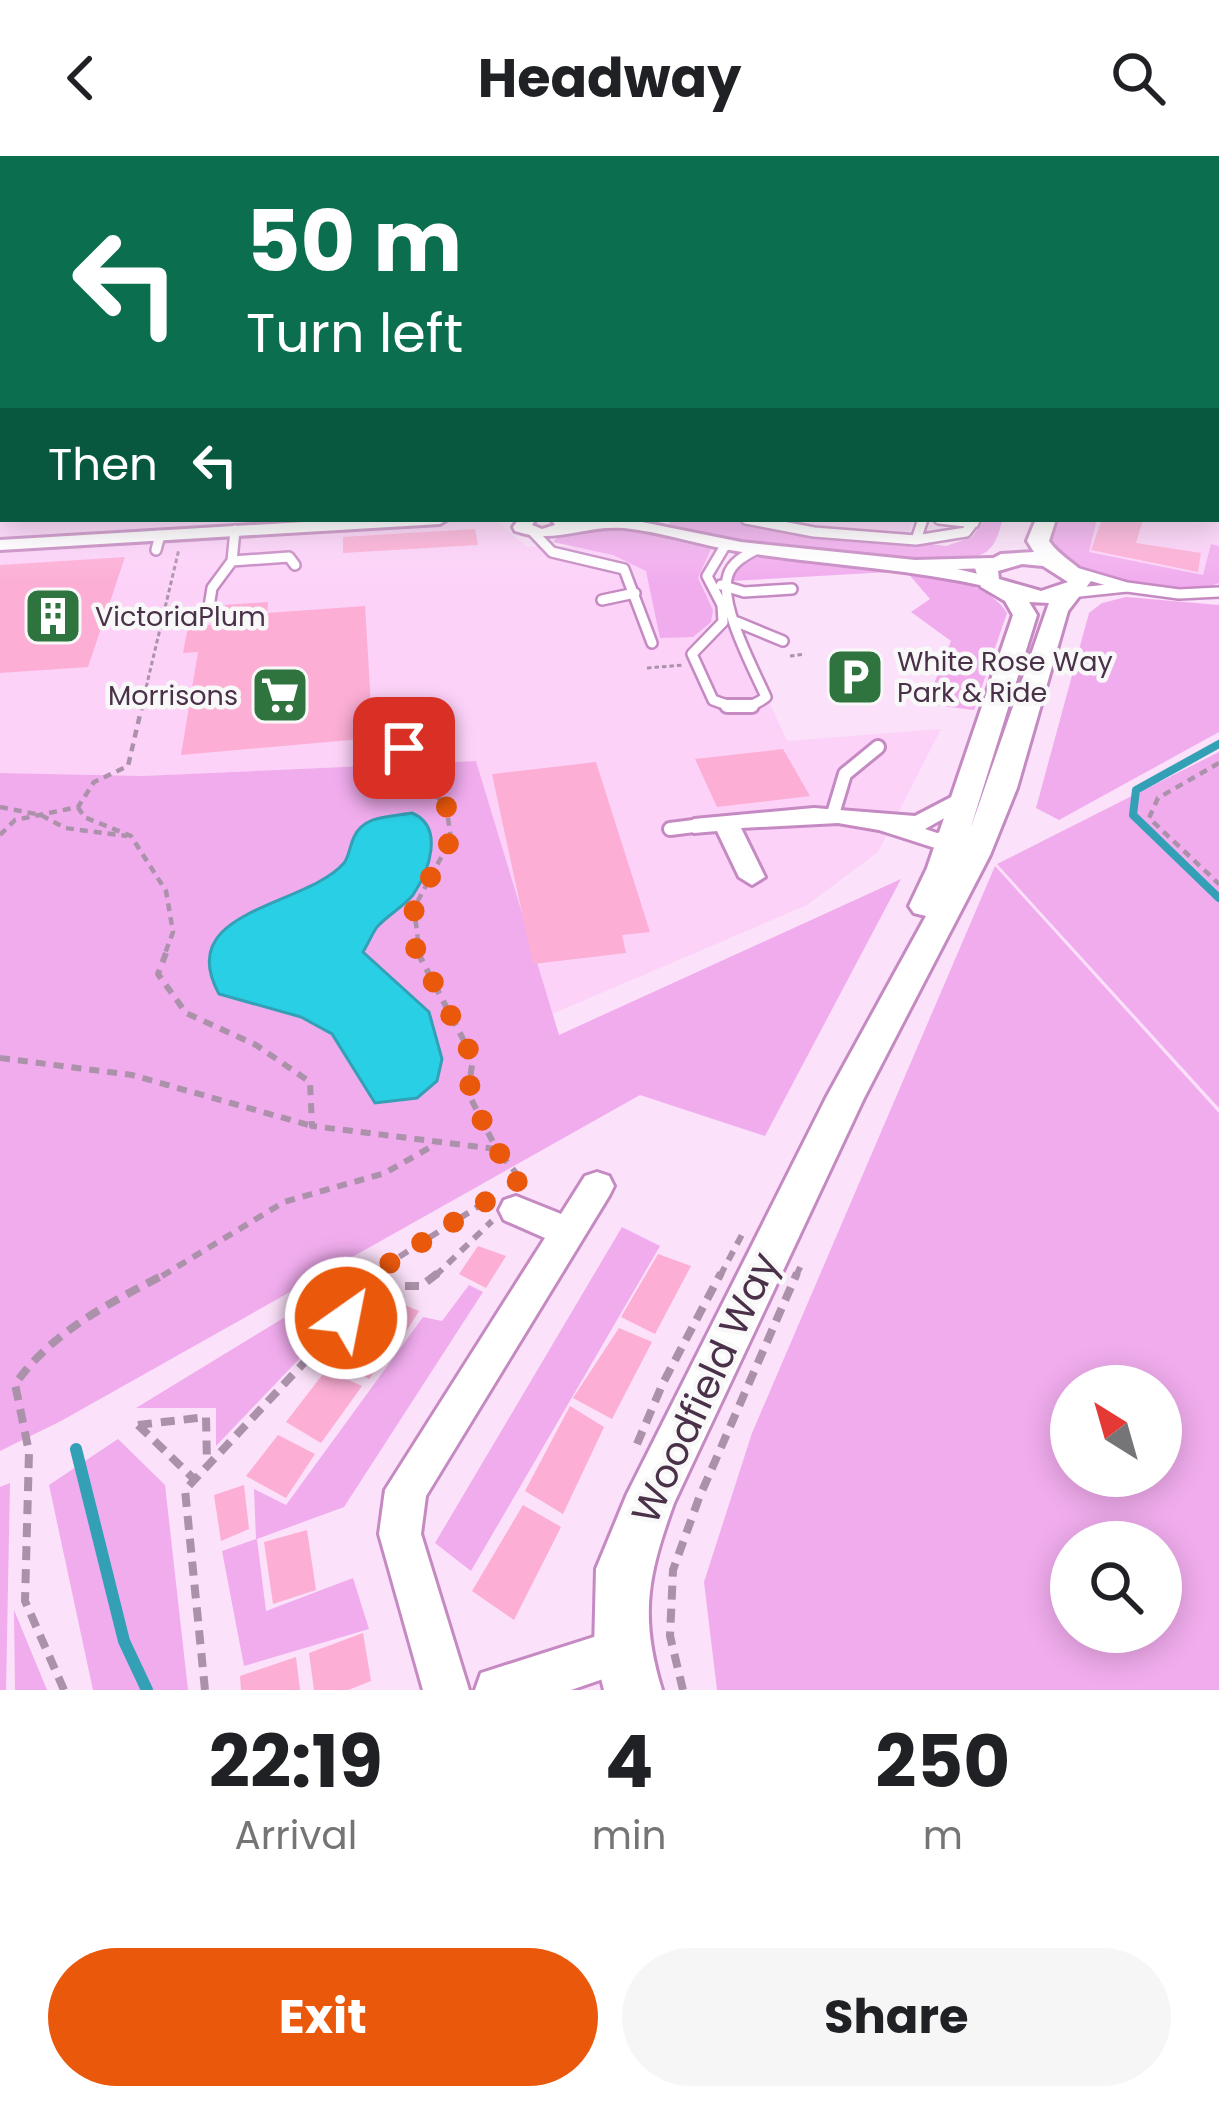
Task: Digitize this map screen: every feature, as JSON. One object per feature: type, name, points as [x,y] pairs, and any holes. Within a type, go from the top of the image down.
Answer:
[{"type":"street","points":[[0,545],[158,543],[235,530],[384,522]]},
{"type":"street","points":[[617,522],[622,523]]},
{"type":"street","points":[[996,574],[1023,522]]},
{"type":"street","points":[[1045,522],[1038,541],[1064,580]]},
{"type":"street","points":[[522,524],[655,524],[757,549],[1064,580]]},
{"type":"street","points":[[996,574],[1040,598],[1064,580]]},
{"type":"street","name":"Woodfield Way","points":[[845,1098],[951,840],[976,809],[1024,615],[1023,605],[996,574]]},
{"type":"street","name":"Woodfield Way","points":[[628,1670],[622,1569],[652,1494],[845,1098],[907,988],[1056,611],[1064,580]]},
{"type":"street","points":[[752,877],[699,823],[833,814],[886,824],[920,823],[976,809]]},
{"type":"street","points":[[886,824],[916,838],[951,840]]},
{"type":"street","points":[[446,1690],[400,1534],[406,1490],[597,1186]]},
{"type":"street","points":[[504,1215],[566,1232]]},
{"type":"street","points":[[498,1690],[628,1670]]},
{"type":"lane","points":[[766,522],[916,540],[966,532],[974,522]]},
{"type":"lane","points":[[847,522],[847,534]]},
{"type":"lane","points":[[916,540],[922,522]]},
{"type":"lane","points":[[557,553],[551,542],[560,523]]},
{"type":"lane","points":[[522,524],[540,544],[557,553],[624,569],[652,643]]},
{"type":"lane","points":[[208,614],[212,588],[232,561],[235,530]]},
{"type":"lane","points":[[726,544],[707,576],[725,614],[715,633],[692,654],[712,700],[733,709],[755,707],[766,697],[725,586],[730,569],[757,549]]},
{"type":"lane","points":[[232,561],[289,557],[295,565]]},
{"type":"lane","points":[[1064,580],[1179,594],[1219,592]]},
{"type":"lane","points":[[1064,580],[1127,587]]},
{"type":"lane","points":[[710,584],[744,592],[792,589]]},
{"type":"lane","points":[[602,600],[635,593]]},
{"type":"lane","points":[[737,622],[783,641]]},
{"type":"lane","points":[[833,814],[838,783],[846,769],[878,747]]},
{"type":"path","points":[[0,835],[16,820],[35,813],[78,807],[94,782],[128,766],[183,542]]},
{"type":"path","points":[[749,659],[805,654]]},
{"type":"path","points":[[647,668],[697,664]]},
{"type":"path","points":[[346,1318],[354,1286],[521,1179],[496,1149],[469,1093],[473,1058],[415,947],[414,908],[451,839],[446,804],[404,772],[404,748],[427,747]]},
{"type":"path","points":[[1219,763],[1158,798],[1149,818],[1219,884]]},
{"type":"path","points":[[0,807],[35,813],[65,828],[131,836]]},
{"type":"path","points":[[78,807],[84,817],[131,836],[166,891],[173,932],[158,974],[186,1013],[256,1045],[310,1082],[312,1126]]},
{"type":"path","points":[[0,1058],[132,1075],[312,1126],[496,1149]]},
{"type":"path","points":[[64,1690],[25,1601],[29,1453],[15,1384],[26,1365],[87,1317],[192,1260],[254,1217],[301,1194],[394,1174],[436,1144]]},
{"type":"path","points":[[205,1690],[184,1490],[358,1305],[394,1286],[421,1286],[504,1215]]},
{"type":"path","points":[[682,1690],[670,1636],[673,1570],[699,1498],[802,1263]]},
{"type":"path","points":[[195,1479],[138,1425],[206,1417],[207,1466]]},
{"type":"shaded area","points":[[0,522],[498,522],[527,547],[715,544],[723,555],[710,574],[787,741],[941,729],[878,852],[807,905],[552,1014],[476,761],[143,776],[0,773]]},
{"type":"shaded area","points":[[789,522],[912,522],[908,535]]},
{"type":"shaded area","points":[[983,522],[1002,522],[986,552],[926,561],[781,546],[669,524],[774,525],[946,546],[972,537]]},
{"type":"shaded area","points":[[1050,522],[1219,522],[1219,598],[1138,594],[1088,583],[1047,552]]},
{"type":"shaded area","points":[[1054,522],[1096,522],[1089,552],[1203,575],[1211,544],[1219,546],[1219,583],[1177,590],[1126,583],[1078,565],[1046,537]]},
{"type":"shaded area","points":[[616,527],[711,549],[698,578],[713,610],[711,622],[693,637],[660,638],[646,571],[613,555],[553,542],[561,533]]},
{"type":"shaded area","points":[[752,558],[899,567],[965,583],[991,596],[1007,613],[974,710],[926,704],[951,641],[911,612],[930,599],[906,571],[732,581],[734,571]]},
{"type":"shaded area","points":[[1126,597],[1219,605],[1219,732],[1059,820],[1036,808],[1089,613],[1102,603]]},
{"type":"shaded area","points":[[1219,752],[1219,1108],[997,864]]},
{"type":"shaded area","points":[[476,761],[559,1035],[901,879],[765,1136],[640,1095],[0,1451],[0,773],[143,776]]},
{"type":"shaded area","points":[[995,866],[1219,1113],[1219,1690],[717,1690],[704,1582],[752,1433]]},
{"type":"shaded area","points":[[622,1227],[660,1246],[471,1571],[435,1543]]},
{"type":"shaded area","points":[[469,1285],[483,1292],[344,1507],[257,1539],[266,1611],[353,1578],[369,1629],[244,1666],[222,1551],[256,1539],[254,1489],[286,1505],[423,1317],[442,1321]]},
{"type":"shaded area","points":[[336,1286],[343,1313],[216,1446],[216,1408],[136,1408]]},
{"type":"shaded area","points":[[118,1439],[165,1485],[188,1690],[93,1690],[49,1485]]},
{"type":"shaded area","points":[[10,1483],[6,1690],[0,1690],[0,1487]]},
{"type":"shaded area","points":[[14,1610],[47,1690],[15,1690]]},
{"type":"water","points":[[412,813],[428,828],[431,839],[424,874],[413,895],[377,927],[363,952],[429,1012],[442,1059],[437,1081],[417,1098],[375,1103],[332,1034],[301,1017],[219,994],[209,966],[213,944],[228,927],[326,878],[344,863],[364,825]]},
{"type":"building","points":[[1101,522],[1142,522],[1136,543],[1201,553],[1198,572],[1091,550]]},
{"type":"building","points":[[475,529],[478,545],[343,553],[343,537]]},
{"type":"building","name":"VictoriaPlum","points":[[125,557],[88,667],[0,673],[0,565]]},
{"type":"building","name":"Morrisons","points":[[268,602],[267,613],[365,606],[373,738],[181,755],[198,652],[183,653],[188,627],[223,624],[225,605]]},
{"type":"building","points":[[783,749],[810,796],[717,807],[695,759]]},
{"type":"building","points":[[596,762],[650,932],[622,935],[626,953],[533,964],[492,774]]},
{"type":"building","points":[[478,1246],[506,1256],[486,1288],[459,1274]]},
{"type":"building","points":[[658,1254],[691,1266],[655,1334],[621,1317]]},
{"type":"building","points":[[390,1299],[419,1311],[403,1336],[372,1320]]},
{"type":"building","points":[[364,1324],[397,1340],[369,1379],[333,1360]]},
{"type":"building","points":[[619,1328],[652,1342],[612,1419],[573,1398]]},
{"type":"building","points":[[326,1370],[362,1386],[321,1443],[286,1422]]},
{"type":"building","points":[[570,1406],[604,1427],[563,1514],[525,1491]]},
{"type":"building","points":[[278,1435],[315,1454],[286,1498],[246,1476]]},
{"type":"building","points":[[244,1485],[249,1529],[221,1541],[214,1495]]},
{"type":"building","points":[[523,1505],[561,1527],[514,1620],[472,1591]]},
{"type":"building","points":[[307,1530],[316,1590],[273,1604],[264,1542]]},
{"type":"building","points":[[363,1633],[371,1681],[348,1690],[314,1690],[309,1653]]},
{"type":"building","points":[[296,1657],[300,1690],[241,1690],[240,1676]]},
{"type":"waterway","points":[[1219,744],[1136,790],[1133,815],[1219,898]]},
{"type":"waterway","points":[[76,1449],[124,1641],[147,1690]]},
{"type":"place","name":"VictoriaPlum","points":[[53,616]]},
{"type":"place","name":"White Rose Way Park & Ride","points":[[855,677]]},
{"type":"place","name":"Morrisons","points":[[280,695]]},
{"type":"route","points":[[346,1318],[354,1286],[521,1179],[496,1149],[469,1093],[473,1058],[415,947],[414,908],[451,839],[446,804],[404,772],[404,748]]}]
